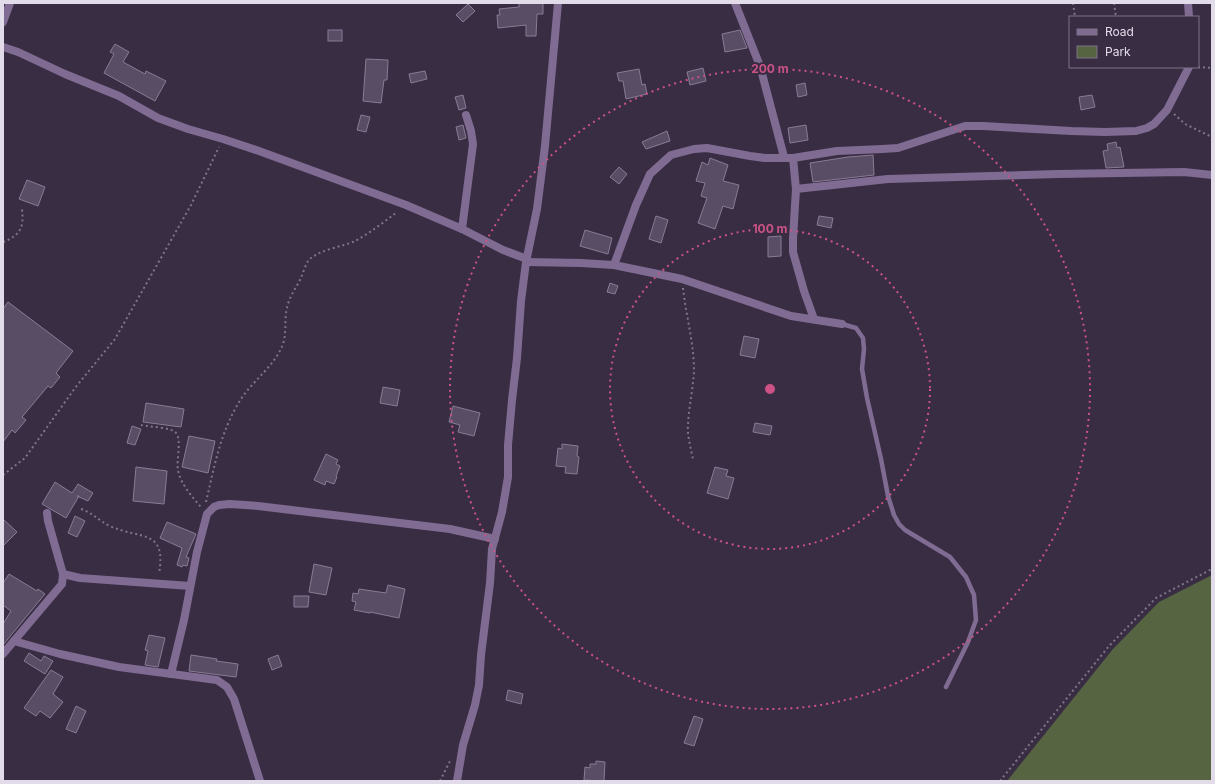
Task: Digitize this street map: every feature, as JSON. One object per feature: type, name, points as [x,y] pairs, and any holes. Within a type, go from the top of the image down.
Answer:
[{"type":"street","points":[[3,22],[10,3]]},
{"type":"street","points":[[457,781],[463,745],[475,705],[479,685],[481,655],[490,583],[492,549],[502,512],[508,477],[508,437],[517,358],[521,301],[526,260],[537,209],[545,146],[558,3]]},
{"type":"street","points":[[734,3],[760,66],[796,189],[793,252],[814,319]]},
{"type":"street","points":[[1188,3],[1189,16]]},
{"type":"street","points":[[3,47],[18,52],[65,74],[119,96],[158,118],[188,129],[224,139],[406,205],[462,229],[526,260],[614,265],[682,279],[792,316],[842,324]]},
{"type":"street","points":[[614,265],[636,205],[650,174],[671,156],[694,149],[707,148],[750,156],[788,158],[837,151],[898,148],[965,126],[1071,132],[1136,131],[1154,124],[1168,110],[1189,68]]},
{"type":"street","points":[[462,229],[473,144],[466,115]]},
{"type":"street","points":[[796,189],[888,179],[1184,172],[1212,175]]},
{"type":"street","points":[[171,674],[184,620],[206,512],[214,507],[230,504],[258,506],[450,529],[495,538]]},
{"type":"street","points":[[3,654],[62,584],[63,574],[47,513]]},
{"type":"street","points":[[63,574],[80,578],[190,586]]},
{"type":"street","points":[[14,641],[60,654],[118,667],[217,680],[227,687],[234,699],[260,781]]},
{"type":"lane","points":[[842,324],[856,328],[863,338],[864,349],[862,368],[867,398],[882,459],[888,496],[899,524],[906,530],[950,557],[966,578],[974,595],[976,620],[968,642],[946,687]]},
{"type":"path","points":[[1073,3],[1075,16]]},
{"type":"path","points":[[1114,3],[1116,16]]},
{"type":"path","points":[[1199,67],[1212,68]]},
{"type":"path","points":[[1168,110],[1185,124],[1212,137]]},
{"type":"path","points":[[3,475],[25,458],[75,388],[115,339],[191,205],[224,139]]},
{"type":"path","points":[[206,512],[213,469],[224,432],[238,403],[255,381],[274,361],[282,344],[286,329],[286,309],[291,295],[308,262],[314,256],[354,241],[382,224],[406,205]]},
{"type":"path","points":[[3,242],[14,238],[20,231],[24,221],[22,209]]},
{"type":"path","points":[[682,279],[685,309],[692,338],[694,371],[688,436],[693,460]]},
{"type":"path","points":[[140,426],[169,429],[176,432],[178,436],[178,471],[182,481],[196,502],[206,512]]},
{"type":"path","points":[[80,509],[90,513],[109,526],[146,536],[155,541],[161,562],[157,583]]},
{"type":"path","points":[[1000,781],[1109,646],[1156,598],[1212,569]]},
{"type":"green space","points":[[1212,575],[1212,781],[1007,781],[1113,649],[1159,602]]},
{"type":"building","points":[[519,3],[543,3],[543,14],[537,14],[536,36],[526,36],[526,25],[498,28],[497,15],[500,15],[499,9],[519,7]]},
{"type":"building","points":[[468,4],[475,11],[463,22],[456,15]]},
{"type":"building","points":[[328,30],[342,30],[342,41],[328,41]]},
{"type":"building","points":[[740,30],[747,48],[725,52],[722,34]]},
{"type":"building","points":[[115,44],[129,52],[123,62],[145,74],[146,71],[166,81],[155,101],[104,73],[114,54],[110,52]]},
{"type":"building","points":[[366,59],[388,60],[387,80],[384,80],[381,103],[363,101]]},
{"type":"building","points":[[703,68],[706,81],[690,85],[687,72]]},
{"type":"building","points":[[639,69],[642,85],[645,84],[647,94],[626,99],[623,81],[619,81],[617,73]]},
{"type":"building","points":[[425,71],[427,79],[411,83],[409,74]]},
{"type":"building","points":[[805,83],[807,95],[798,97],[796,85]]},
{"type":"building","points":[[463,95],[466,108],[459,110],[455,97]]},
{"type":"building","points":[[1092,95],[1095,107],[1081,110],[1079,97]]},
{"type":"building","points":[[361,115],[370,117],[366,132],[357,130]]},
{"type":"building","points":[[463,125],[466,138],[459,140],[456,127]]},
{"type":"building","points":[[806,125],[808,140],[790,143],[788,128]]},
{"type":"building","points":[[667,131],[670,141],[646,149],[642,142]]},
{"type":"building","points":[[1116,142],[1117,148],[1120,147],[1124,167],[1106,168],[1103,151],[1108,150],[1107,144]]},
{"type":"building","points":[[873,155],[874,175],[813,182],[810,163]]},
{"type":"building","points":[[710,158],[728,165],[723,181],[739,185],[733,209],[723,206],[715,229],[698,223],[707,198],[701,196],[705,183],[696,181],[702,162],[708,165]]},
{"type":"building","points":[[619,167],[627,174],[619,184],[610,177]]},
{"type":"building","points":[[27,180],[45,187],[38,206],[19,199]]},
{"type":"building","points":[[656,216],[668,220],[661,243],[649,239]]},
{"type":"building","points":[[819,216],[833,218],[831,228],[817,225]]},
{"type":"building","points":[[585,230],[612,238],[608,254],[580,246]]},
{"type":"building","points":[[781,236],[781,256],[768,257],[768,237]]},
{"type":"building","points":[[610,283],[618,286],[615,294],[607,292]]},
{"type":"building","points":[[8,302],[73,351],[56,373],[60,377],[51,388],[48,386],[22,417],[26,420],[15,433],[12,430],[3,442],[3,309]]},
{"type":"building","points":[[744,336],[759,339],[755,358],[740,355]]},
{"type":"building","points":[[383,387],[400,390],[397,406],[380,403]]},
{"type":"building","points":[[146,403],[184,409],[181,427],[143,422]]},
{"type":"building","points":[[453,406],[480,413],[474,436],[458,432],[460,425],[449,422]]},
{"type":"building","points":[[755,423],[772,426],[770,435],[753,432]]},
{"type":"building","points":[[132,426],[141,429],[135,445],[127,443]]},
{"type":"building","points":[[189,436],[215,441],[208,473],[182,467]]},
{"type":"building","points":[[562,444],[578,446],[577,456],[579,457],[577,474],[565,473],[566,467],[556,466],[558,448],[562,449]]},
{"type":"building","points":[[326,454],[338,460],[336,464],[340,466],[334,484],[326,481],[325,485],[314,480]]},
{"type":"building","points":[[136,467],[167,471],[164,504],[133,501]]},
{"type":"building","points":[[715,467],[728,470],[726,476],[734,478],[728,499],[707,493]]},
{"type":"building","points":[[55,482],[72,493],[78,484],[93,493],[88,501],[79,497],[66,518],[42,504]]},
{"type":"building","points":[[75,516],[85,521],[77,537],[68,533]]},
{"type":"building","points":[[3,519],[17,532],[3,546]]},
{"type":"building","points":[[167,522],[196,534],[186,557],[189,558],[187,566],[183,565],[182,567],[177,565],[182,548],[160,538]]},
{"type":"building","points":[[314,564],[332,568],[326,595],[309,592]]},
{"type":"building","points":[[9,574],[37,591],[38,589],[45,594],[3,645],[3,624],[11,611],[3,605],[3,583]]},
{"type":"building","points":[[388,585],[405,589],[399,618],[354,610],[356,602],[352,601],[353,593],[358,594],[359,589],[386,593]]},
{"type":"building","points":[[294,596],[309,596],[308,607],[294,607]]},
{"type":"building","points":[[149,635],[165,638],[158,667],[145,665],[148,651],[145,650]]},
{"type":"building","points":[[29,653],[41,661],[44,656],[53,661],[45,674],[24,661]]},
{"type":"building","points":[[191,655],[238,664],[236,677],[189,671]]},
{"type":"building","points":[[278,655],[282,666],[272,670],[268,659]]},
{"type":"building","points":[[51,670],[63,677],[53,694],[63,702],[50,718],[40,711],[36,716],[24,708]]},
{"type":"building","points":[[508,690],[523,694],[521,704],[506,700]]},
{"type":"building","points":[[76,706],[86,711],[76,733],[66,729]]},
{"type":"building","points":[[694,716],[703,719],[694,746],[684,743]]},
{"type":"building","points":[[596,761],[605,762],[604,781],[584,780],[585,767],[590,768],[590,764],[596,764]]}]
